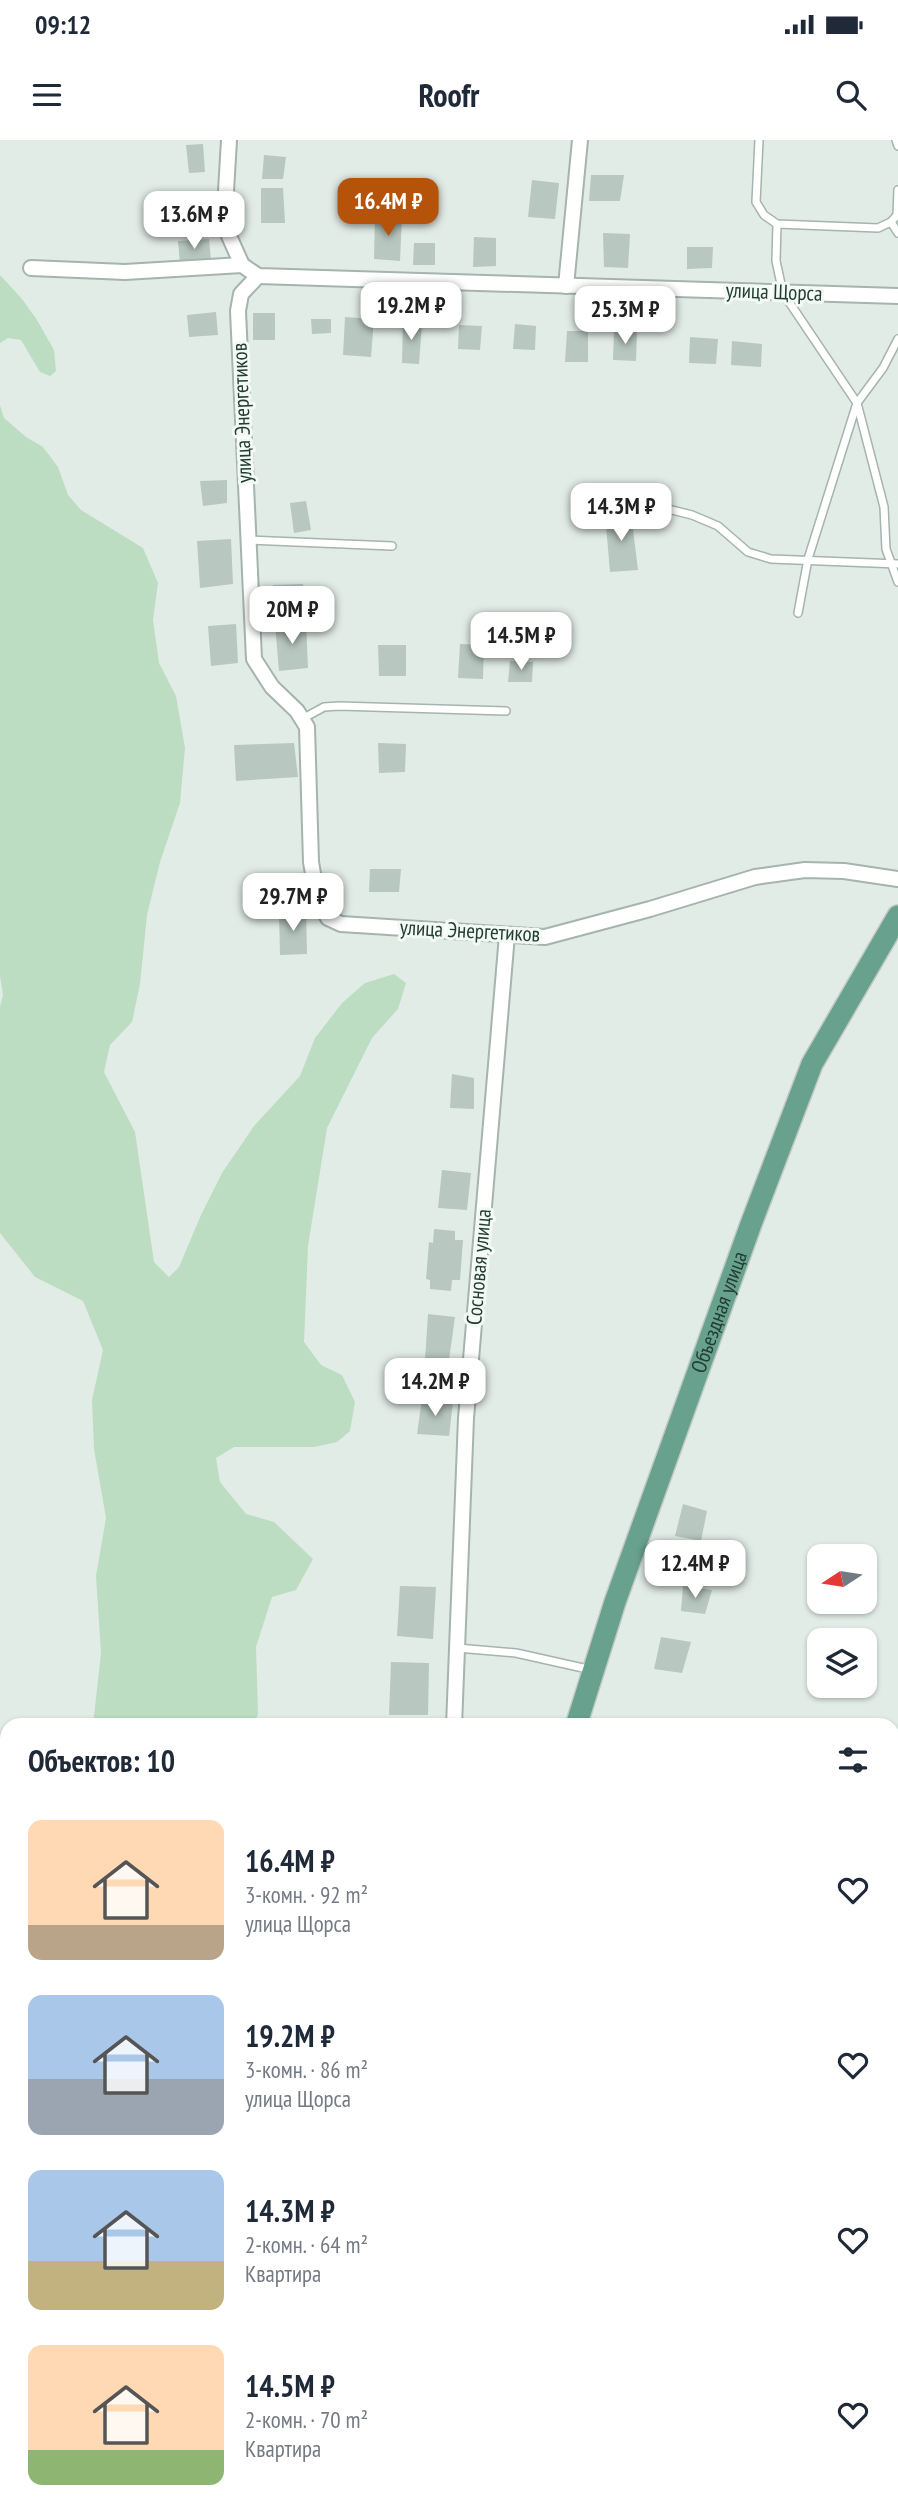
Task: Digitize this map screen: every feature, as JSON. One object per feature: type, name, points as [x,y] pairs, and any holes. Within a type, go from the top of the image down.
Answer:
[{"type":"main road","name":"Объездная улица","points":[[578,1718],[615,1602],[812,1064],[898,916]]},
{"type":"street","points":[[229,140],[225,208],[229,236],[243,265],[258,276]]},
{"type":"street","points":[[566,286],[580,140]]},
{"type":"street","points":[[31,268],[125,272],[243,265]]},
{"type":"street","name":"улица Щорса","points":[[258,276],[898,296]]},
{"type":"street","name":"улица Энергетиков","points":[[258,276],[241,294],[238,311],[254,659],[272,687],[297,711],[307,727],[311,862],[317,897],[328,918],[341,925],[545,937],[755,877],[805,870],[844,871],[898,878]]},
{"type":"street","name":"Сосновая улица","points":[[454,1718],[466,1418],[507,935]]},
{"type":"lane","points":[[759,140],[756,202],[764,215],[777,224],[878,228],[891,222],[897,215],[898,190]]},
{"type":"lane","points":[[896,140],[898,146]]},
{"type":"lane","points":[[891,222],[898,233]]},
{"type":"lane","points":[[777,224],[776,261],[783,293],[857,402],[884,507],[886,549],[895,565],[898,582]]},
{"type":"lane","points":[[798,613],[808,559],[857,402],[883,368],[898,339]]},
{"type":"lane","points":[[640,502],[692,514],[718,526],[748,552],[771,559],[895,565]]},
{"type":"lane","points":[[247,540],[392,547]]},
{"type":"lane","points":[[302,719],[324,707],[339,706],[506,711]]},
{"type":"lane","points":[[457,1648],[516,1653],[593,1671]]},
{"type":"green space","points":[[0,275],[22,299],[54,350],[56,371],[50,376],[40,372],[21,340],[8,338],[0,343]]},
{"type":"green space","points":[[0,405],[4,418],[26,437],[43,447],[58,467],[68,495],[81,510],[143,548],[158,583],[153,620],[159,663],[176,696],[185,748],[180,803],[160,862],[147,915],[140,984],[132,1022],[110,1045],[104,1072],[135,1132],[154,1262],[169,1277],[179,1267],[222,1173],[254,1126],[300,1076],[315,1038],[342,1003],[365,983],[394,974],[406,983],[398,1009],[372,1038],[327,1128],[308,1246],[304,1342],[321,1365],[342,1375],[355,1402],[350,1431],[337,1442],[314,1447],[234,1447],[216,1458],[220,1482],[246,1514],[274,1522],[313,1559],[296,1590],[272,1597],[256,1647],[256,1718],[94,1718],[101,1653],[96,1576],[106,1518],[94,1449],[92,1400],[103,1350],[83,1301],[35,1277],[0,1233],[0,1007],[3,995],[0,976]]},
{"type":"building","points":[[203,144],[205,172],[189,173],[186,145]]},
{"type":"building","points":[[264,155],[286,157],[283,179],[262,179]]},
{"type":"building","points":[[591,175],[624,175],[620,201],[589,201]]},
{"type":"building","points":[[532,180],[559,183],[555,219],[528,217]]},
{"type":"building","points":[[261,188],[283,188],[285,223],[261,223]]},
{"type":"building","points":[[375,215],[402,216],[400,261],[374,259]]},
{"type":"building","points":[[603,233],[630,234],[628,268],[604,267]]},
{"type":"building","points":[[474,237],[496,238],[496,266],[473,267]]},
{"type":"building","points":[[209,239],[211,261],[180,263],[178,241]]},
{"type":"building","points":[[414,243],[435,243],[435,265],[413,265]]},
{"type":"building","points":[[687,247],[713,247],[712,268],[687,269]]},
{"type":"building","points":[[216,312],[218,335],[189,337],[187,315]]},
{"type":"building","points":[[253,313],[275,313],[275,340],[253,340]]},
{"type":"building","points":[[345,317],[374,319],[371,357],[343,355]]},
{"type":"building","points":[[311,319],[331,319],[331,333],[312,334]]},
{"type":"building","points":[[403,320],[422,322],[419,364],[402,363]]},
{"type":"building","points":[[515,324],[536,326],[535,350],[513,349]]},
{"type":"building","points":[[459,325],[482,326],[480,350],[458,349]]},
{"type":"building","points":[[614,330],[637,332],[636,361],[613,360]]},
{"type":"building","points":[[567,331],[588,331],[588,362],[565,362]]},
{"type":"building","points":[[690,337],[718,339],[716,364],[689,363]]},
{"type":"building","points":[[732,341],[762,344],[761,367],[731,365]]},
{"type":"building","points":[[227,480],[227,503],[203,506],[200,481]]},
{"type":"building","points":[[306,501],[311,530],[294,533],[290,503]]},
{"type":"building","points":[[631,513],[638,570],[610,572],[605,514]]},
{"type":"building","points":[[231,539],[233,584],[200,588],[197,541]]},
{"type":"building","points":[[303,584],[305,604],[276,607],[273,585]]},
{"type":"building","points":[[306,622],[308,668],[279,671],[275,624]]},
{"type":"building","points":[[236,624],[238,663],[211,666],[208,626]]},
{"type":"building","points":[[460,644],[484,645],[483,679],[458,678]]},
{"type":"building","points":[[378,645],[406,645],[406,676],[379,676]]},
{"type":"building","points":[[510,661],[533,662],[532,682],[508,682]]},
{"type":"building","points":[[294,743],[298,777],[236,781],[234,745]]},
{"type":"building","points":[[378,743],[406,744],[405,772],[379,773]]},
{"type":"building","points":[[370,869],[401,869],[399,892],[369,892]]},
{"type":"building","points":[[306,910],[307,954],[280,955],[279,913]]},
{"type":"building","points":[[452,1074],[474,1078],[474,1109],[450,1108]]},
{"type":"building","points":[[442,1170],[471,1173],[467,1210],[438,1208]]},
{"type":"building","points":[[434,1229],[455,1231],[455,1240],[463,1240],[460,1280],[452,1280],[451,1291],[430,1289],[430,1280],[426,1279],[429,1242],[433,1243]]},
{"type":"building","points":[[428,1314],[455,1317],[449,1360],[425,1360]]},
{"type":"building","points":[[422,1399],[453,1402],[449,1436],[417,1434]]},
{"type":"building","points":[[683,1504],[707,1511],[701,1541],[675,1536]]},
{"type":"building","points":[[400,1586],[436,1587],[433,1639],[397,1636]]},
{"type":"building","points":[[683,1586],[712,1590],[705,1614],[681,1611]]},
{"type":"building","points":[[661,1637],[691,1642],[682,1673],[654,1669]]},
{"type":"building","points":[[391,1662],[429,1663],[428,1715],[389,1715]]}]
